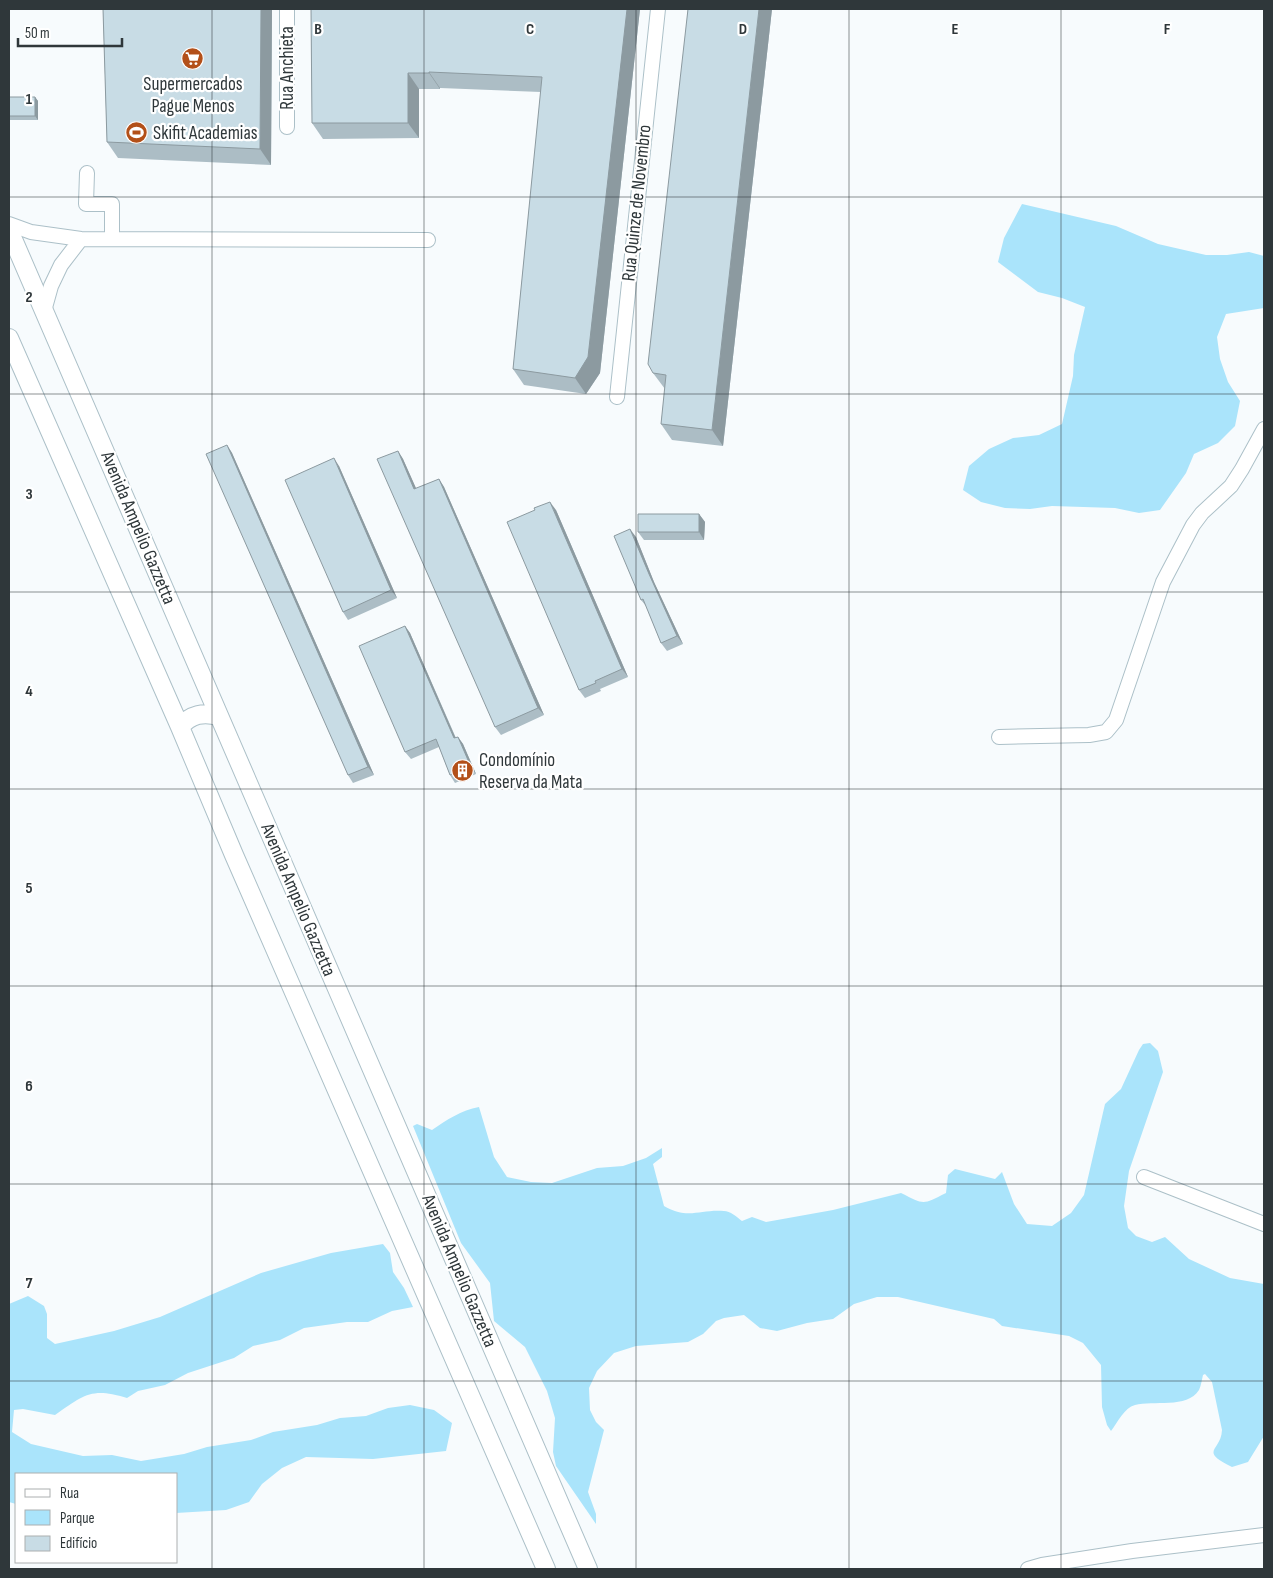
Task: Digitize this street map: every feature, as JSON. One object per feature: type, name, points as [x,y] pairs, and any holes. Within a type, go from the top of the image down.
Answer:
[{"type":"main road","name":"Avenida Ampelio Gazzetta","points":[[9,230],[588,1569]]},
{"type":"main road","name":"Avenida Ampelio Gazzetta","points":[[9,338],[546,1569]]},
{"type":"main road","points":[[180,727],[185,721],[194,716],[203,714],[219,716]]},
{"type":"street","name":"Rua Anchieta","points":[[287,9],[287,127]]},
{"type":"street","name":"Rua Quinze de Novembro","points":[[617,397],[658,9]]},
{"type":"street","points":[[87,173],[86,204],[112,204],[112,239]]},
{"type":"street","points":[[9,224],[31,232],[81,239],[428,240]]},
{"type":"street","points":[[44,311],[51,286],[61,265],[81,239]]},
{"type":"street","points":[[998,737],[1089,735],[1106,732],[1116,720],[1163,582],[1193,525],[1202,513],[1231,486],[1264,429]]},
{"type":"street","points":[[1144,1177],[1264,1224]]},
{"type":"street","points":[[1028,1569],[1042,1565],[1132,1551],[1264,1535]]},
{"type":"green space","points":[[1022,204],[1116,226],[1158,244],[1206,255],[1249,252],[1264,256],[1264,308],[1226,314],[1217,337],[1220,359],[1228,382],[1240,401],[1235,426],[1218,443],[1194,454],[1186,473],[1160,510],[1139,513],[1115,508],[1052,506],[1030,509],[1005,508],[981,502],[963,490],[969,466],[989,449],[1013,438],[1039,435],[1062,424],[1073,376],[1074,355],[1085,307],[1062,298],[1038,292],[998,262],[1004,238]]},
{"type":"green space","points":[[1150,1043],[1158,1051],[1163,1072],[1129,1171],[1124,1206],[1128,1228],[1136,1236],[1152,1242],[1165,1237],[1189,1259],[1230,1278],[1264,1284],[1264,1436],[1248,1462],[1232,1467],[1214,1454],[1222,1430],[1212,1382],[1205,1374],[1203,1375],[1199,1390],[1194,1396],[1178,1402],[1135,1405],[1124,1412],[1111,1431],[1107,1425],[1102,1407],[1101,1365],[1083,1343],[1069,1336],[1002,1326],[994,1319],[898,1297],[877,1297],[854,1304],[833,1319],[807,1323],[777,1331],[760,1328],[744,1315],[716,1321],[703,1334],[688,1342],[636,1346],[614,1353],[597,1371],[589,1388],[590,1410],[596,1422],[604,1430],[588,1492],[596,1514],[596,1524],[556,1466],[553,1452],[555,1418],[547,1391],[525,1347],[494,1321],[490,1283],[461,1243],[413,1126],[417,1124],[432,1130],[460,1113],[479,1107],[494,1157],[507,1177],[531,1182],[552,1183],[597,1168],[623,1166],[646,1158],[662,1148],[662,1157],[653,1164],[664,1206],[687,1213],[726,1211],[742,1221],[752,1217],[766,1222],[833,1210],[901,1193],[924,1202],[946,1193],[948,1175],[955,1169],[995,1179],[1002,1172],[1014,1204],[1027,1224],[1052,1226],[1071,1213],[1084,1195],[1105,1104],[1121,1089],[1143,1044]]},
{"type":"green space","points":[[383,1244],[390,1253],[393,1272],[404,1288],[413,1307],[392,1311],[368,1322],[347,1322],[304,1328],[280,1340],[253,1346],[234,1358],[188,1373],[165,1385],[138,1391],[127,1398],[96,1393],[73,1402],[55,1415],[23,1409],[14,1410],[12,1432],[31,1444],[83,1456],[112,1455],[141,1461],[184,1454],[207,1447],[251,1440],[273,1432],[317,1425],[340,1418],[366,1416],[388,1408],[410,1405],[434,1410],[452,1423],[446,1451],[373,1459],[306,1457],[282,1468],[262,1484],[249,1502],[226,1510],[178,1513],[178,1473],[15,1473],[15,1504],[9,1502],[9,1304],[28,1296],[44,1306],[47,1314],[47,1338],[55,1344],[114,1331],[160,1317],[261,1273],[331,1253]]},
{"type":"building","name":"Supermercados Pague Menos","points":[[103,9],[261,9],[260,149],[107,142]]},
{"type":"building","points":[[311,9],[627,9],[588,357],[575,378],[513,369],[542,77],[429,72],[408,73],[408,123],[312,123]]},
{"type":"building","points":[[688,9],[759,9],[712,430],[661,424],[666,375],[653,373],[648,364]]},
{"type":"building","points":[[9,97],[35,97],[35,116],[9,116]]},
{"type":"building","points":[[227,445],[368,767],[348,775],[206,454]]},
{"type":"building","points":[[398,451],[414,489],[439,479],[538,708],[495,727],[377,459]]},
{"type":"building","points":[[334,458],[391,590],[343,612],[285,480]]},
{"type":"building","points":[[550,502],[622,669],[579,690],[507,522]]},
{"type":"building","points":[[638,514],[699,514],[699,532],[638,532]]},
{"type":"building","points":[[630,529],[677,636],[661,643],[614,536]]},
{"type":"building","points":[[405,626],[454,738],[458,737],[471,767],[450,775],[436,739],[405,752],[359,646]]},
{"type":"place","name":"Supermercados Pague Menos","points":[[193,58]]},
{"type":"place","name":"Skifit Academias","points":[[137,133]]},
{"type":"place","name":"Condomínio Reserva da Mata","points":[[463,771]]}]
